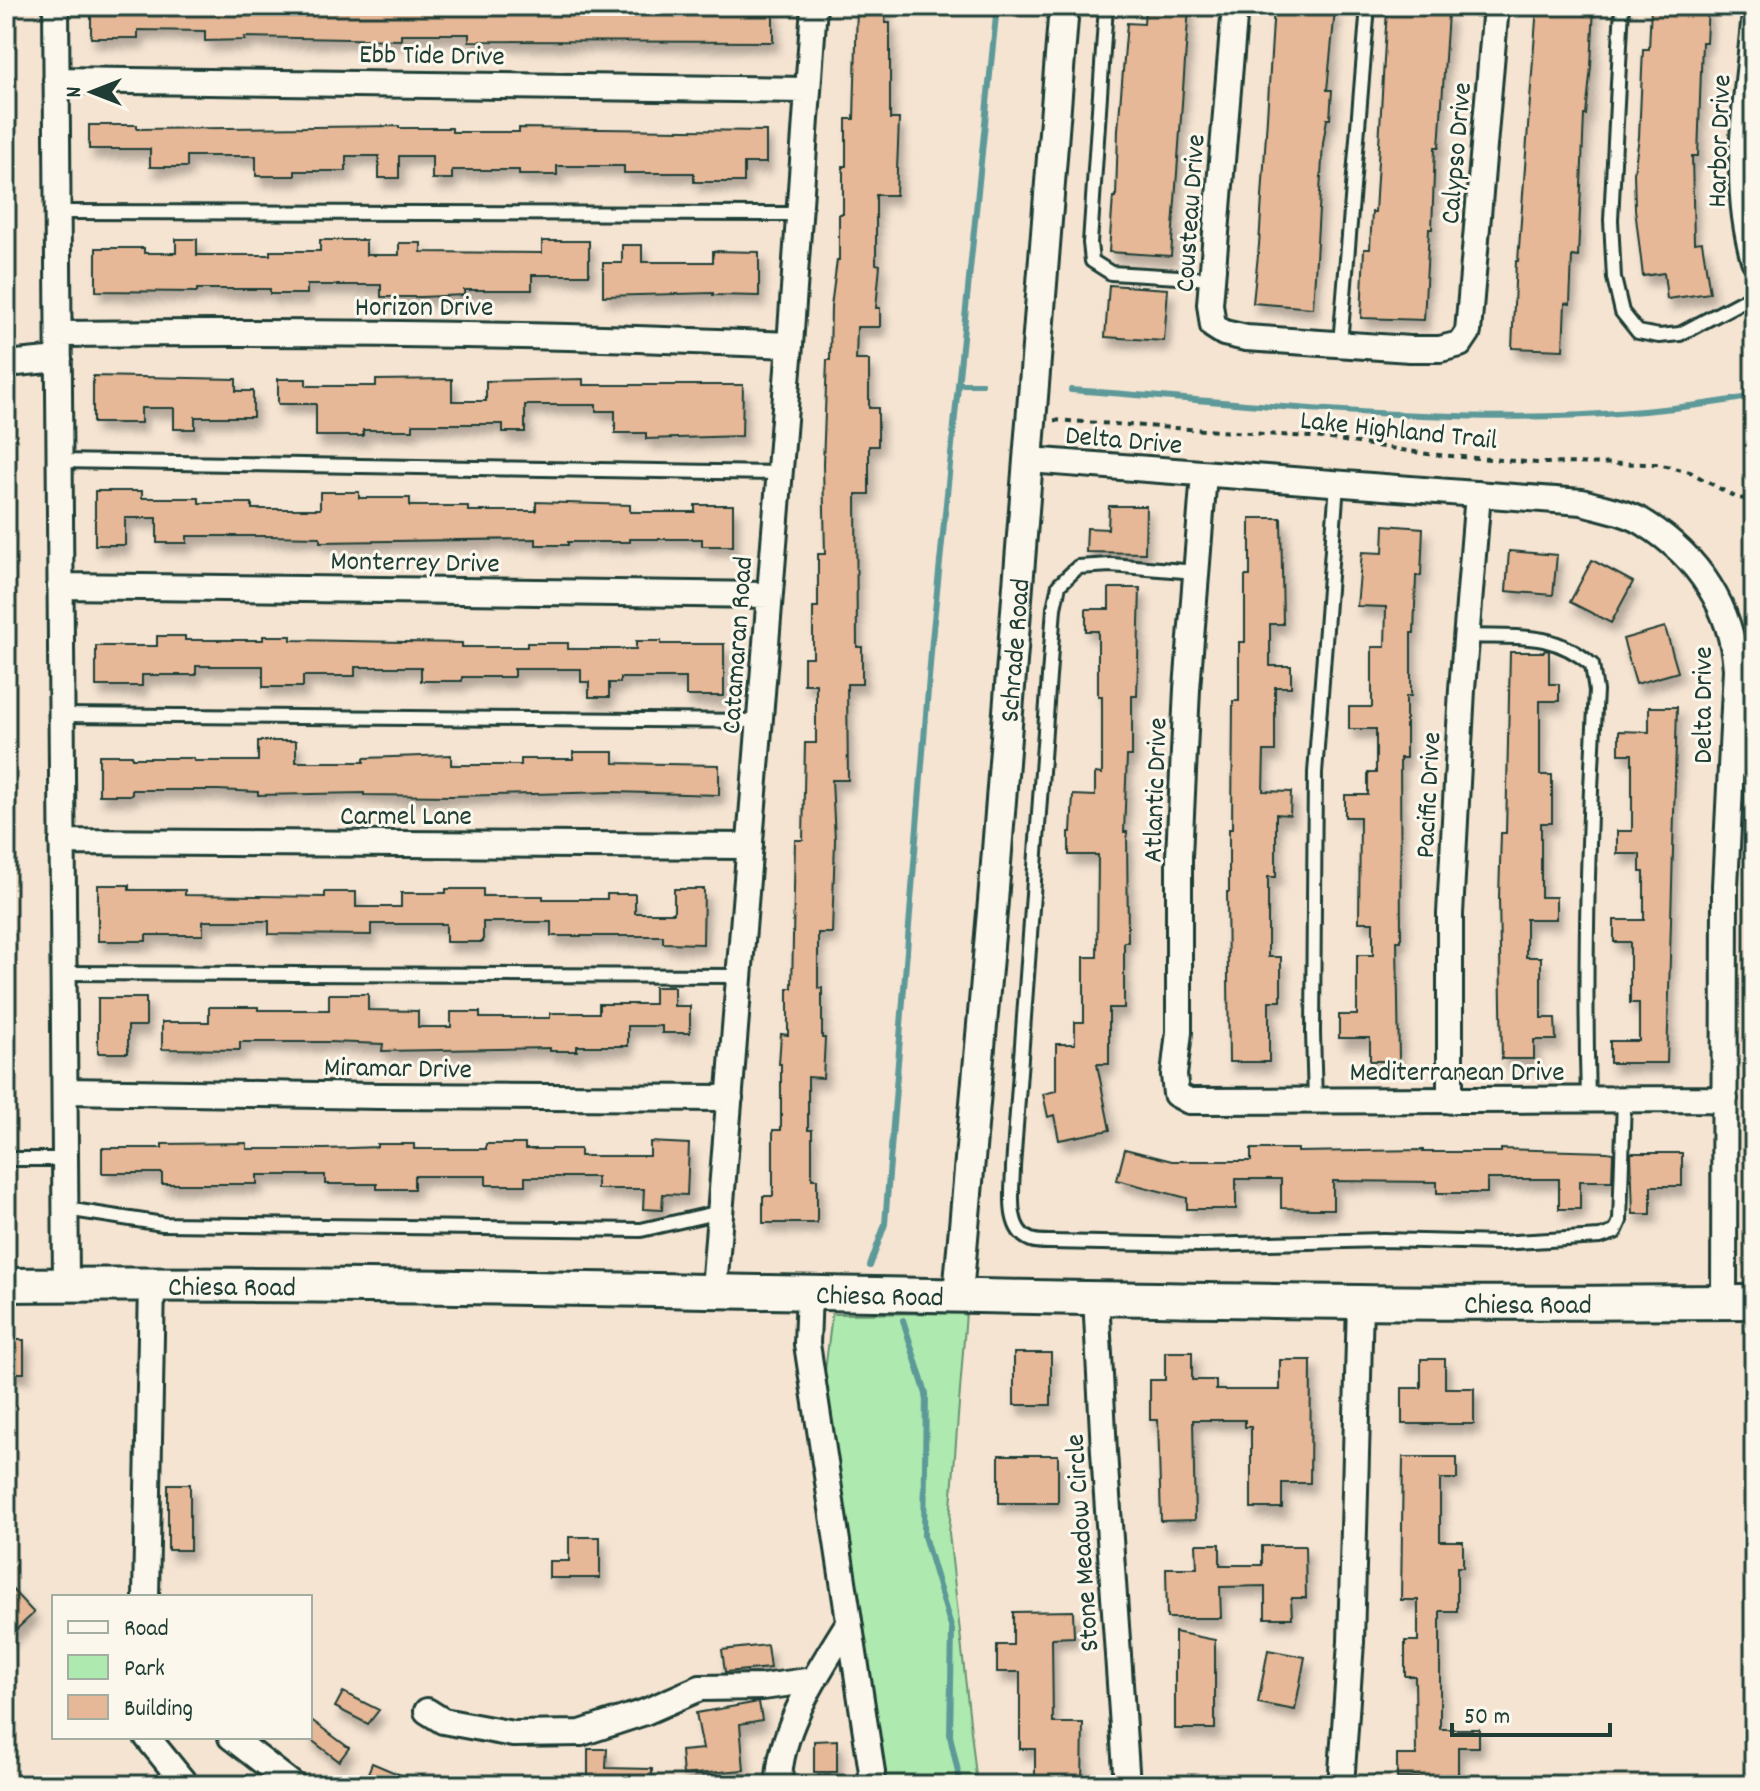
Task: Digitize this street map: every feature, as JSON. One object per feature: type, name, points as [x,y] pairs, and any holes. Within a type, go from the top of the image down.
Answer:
[{"type":"main road","name":"Chiesa Road","points":[[6,1285],[152,1283],[714,1289],[1360,1302],[1739,1302]]},
{"type":"street","points":[[56,6],[66,1284]]},
{"type":"street","name":"Catamaran Road","points":[[714,1289],[790,345],[814,6]]},
{"type":"street","name":"Schrade Road","points":[[958,1294],[1064,6]]},
{"type":"street","name":"Cousteau Drive","points":[[1235,6],[1210,304],[1213,326],[1224,333],[1246,338],[1440,349],[1460,344],[1468,332],[1472,306]]},
{"type":"street","name":"Calypso Drive","points":[[1472,306],[1496,6]]},
{"type":"street","name":"Harbor Drive","points":[[1754,23],[1741,181],[1743,221],[1754,260]]},
{"type":"street","name":"Ebb Tide Drive","points":[[56,80],[807,90]]},
{"type":"street","name":"Horizon Drive","points":[[6,364],[59,346],[181,332],[589,336],[790,345]]},
{"type":"street","name":"Delta Drive","points":[[1029,460],[1582,502],[1644,522],[1686,555],[1710,585],[1735,643],[1725,886],[1725,1099],[1739,1302]]},
{"type":"street","name":"Atlantic Drive","points":[[1189,1101],[1176,1094],[1174,1075],[1179,1032],[1179,856],[1187,689],[1204,474]]},
{"type":"street","name":"Pacific Drive","points":[[1450,1101],[1450,914],[1466,636],[1478,494]]},
{"type":"street","name":"Monterrey Drive","points":[[60,586],[769,595]]},
{"type":"street","name":"Carmel Lane","points":[[62,842],[750,846]]},
{"type":"street","name":"Miramar Drive","points":[[66,1091],[730,1098]]},
{"type":"street","name":"Mediterranean Drive","points":[[1189,1101],[1725,1099]]},
{"type":"street","points":[[146,1595],[152,1283]]},
{"type":"street","points":[[809,1292],[807,1344],[872,1772],[870,1785]]},
{"type":"street","name":"Stone Meadow Circle","points":[[1096,1297],[1127,1785]]},
{"type":"street","points":[[1341,1785],[1351,1642],[1360,1302]]},
{"type":"street","points":[[779,1785],[778,1768],[801,1700],[849,1622]]},
{"type":"street","points":[[427,1711],[443,1721],[513,1734],[581,1733],[645,1712],[700,1688],[763,1687],[814,1680]]},
{"type":"street","points":[[149,1739],[186,1785]]},
{"type":"street","points":[[234,1739],[293,1785]]},
{"type":"lane","points":[[1106,6],[1090,243],[1092,261],[1111,273],[1212,279]]},
{"type":"lane","points":[[1340,344],[1368,6]]},
{"type":"lane","points":[[1622,6],[1611,220],[1614,278],[1622,312],[1638,332],[1659,336],[1680,334],[1754,295]]},
{"type":"lane","points":[[58,212],[799,214]]},
{"type":"lane","points":[[59,461],[779,473]]},
{"type":"lane","points":[[1315,1101],[1315,773],[1337,484]]},
{"type":"lane","points":[[1196,572],[1111,565],[1078,567],[1059,585],[1054,608],[1013,1167],[1013,1218],[1019,1231],[1030,1240],[1050,1242],[1202,1245],[1383,1240],[1499,1243],[1600,1237],[1615,1232],[1620,1221],[1624,1100]]},
{"type":"lane","points":[[1466,636],[1543,639],[1564,644],[1592,665],[1596,691],[1585,986],[1588,1100]]},
{"type":"lane","points":[[61,715],[760,721]]},
{"type":"lane","points":[[64,973],[740,976]]},
{"type":"lane","points":[[6,1159],[66,1159]]},
{"type":"lane","points":[[66,1209],[163,1224],[641,1230],[720,1212]]},
{"type":"path","name":"Lake Highland Trail","points":[[1032,418],[1325,438],[1428,454],[1537,463],[1658,464],[1690,472],[1737,498],[1754,500]]},
{"type":"green space","points":[[966,1313],[949,1533],[977,1785],[882,1785],[823,1388],[832,1314]]},
{"type":"building","points":[[148,6],[191,6],[191,13],[257,11],[257,6],[662,6],[662,12],[736,12],[736,8],[773,8],[773,42],[469,41],[469,34],[401,34],[401,40],[244,37],[245,40],[205,41],[205,31],[138,30],[138,38],[91,38],[91,11],[148,11]]},
{"type":"building","points":[[857,6],[885,6],[885,23],[890,23],[890,119],[899,119],[896,195],[876,195],[876,264],[880,265],[876,308],[880,308],[880,327],[857,327],[856,360],[869,360],[869,408],[878,408],[878,446],[869,446],[869,494],[856,494],[857,647],[862,647],[862,684],[847,684],[848,780],[832,780],[835,840],[832,933],[818,933],[818,988],[822,988],[822,1038],[825,1038],[823,1078],[808,1077],[808,1130],[812,1130],[812,1179],[817,1179],[817,1223],[763,1223],[763,1196],[773,1196],[773,1130],[781,1130],[779,1064],[781,1034],[788,1035],[788,988],[792,988],[795,840],[803,840],[805,743],[816,743],[816,684],[804,684],[804,657],[813,657],[813,607],[818,607],[818,554],[825,554],[823,464],[827,360],[830,360],[831,307],[839,260],[839,214],[843,214],[846,119],[854,119]]},
{"type":"building","points":[[1145,6],[1189,6],[1171,256],[1109,252],[1113,197],[1116,197],[1127,23],[1144,24]]},
{"type":"building","points":[[1274,6],[1335,10],[1327,90],[1332,90],[1330,119],[1327,119],[1323,143],[1313,308],[1253,303]]},
{"type":"building","points":[[1537,6],[1594,6],[1591,66],[1584,115],[1578,257],[1572,256],[1570,304],[1565,303],[1563,350],[1512,348]]},
{"type":"building","points":[[1651,6],[1708,6],[1706,42],[1702,42],[1698,156],[1692,156],[1694,243],[1702,242],[1710,293],[1667,299],[1664,273],[1643,276],[1635,209],[1634,173],[1643,49],[1649,49]]},
{"type":"building","points":[[1387,9],[1448,13],[1439,147],[1435,147],[1424,320],[1361,318],[1364,249],[1370,249],[1372,212],[1375,212]]},
{"type":"building","points":[[89,125],[137,125],[137,129],[399,126],[452,128],[452,132],[519,132],[519,128],[766,131],[766,163],[744,163],[744,182],[694,182],[694,173],[624,173],[624,166],[557,166],[557,175],[519,175],[519,170],[452,170],[452,179],[432,179],[432,156],[399,156],[399,178],[379,178],[379,156],[346,156],[346,171],[295,171],[295,176],[256,176],[256,156],[187,156],[187,167],[150,167],[150,149],[89,149]]},
{"type":"building","points":[[176,239],[197,239],[197,255],[320,251],[320,240],[366,240],[366,255],[399,255],[399,243],[421,243],[421,252],[542,253],[542,241],[589,241],[589,275],[532,275],[532,290],[464,290],[464,295],[421,297],[381,297],[381,285],[307,285],[307,294],[270,294],[270,289],[96,291],[96,248],[144,248],[144,253],[176,253]]},
{"type":"building","points":[[622,245],[642,245],[642,262],[713,262],[713,251],[759,252],[759,296],[713,293],[603,296],[603,263],[622,263]]},
{"type":"building","points":[[1109,285],[1168,289],[1164,341],[1105,337]]},
{"type":"building","points":[[93,376],[236,379],[236,391],[253,391],[253,417],[195,417],[195,429],[174,429],[174,408],[141,408],[141,423],[93,423]]},
{"type":"building","points":[[278,379],[306,379],[306,386],[376,386],[376,380],[452,379],[452,401],[486,401],[486,381],[583,379],[583,385],[743,385],[742,436],[646,439],[646,433],[615,433],[615,411],[596,411],[596,405],[525,405],[525,432],[503,432],[503,424],[413,424],[413,430],[363,430],[363,436],[316,436],[316,404],[278,404]]},
{"type":"building","points":[[95,491],[142,491],[142,498],[199,498],[199,503],[252,503],[252,509],[320,509],[320,492],[359,492],[359,498],[410,498],[410,506],[468,506],[468,511],[536,511],[536,502],[630,505],[630,512],[695,512],[695,505],[733,505],[733,546],[702,546],[702,539],[630,539],[630,542],[536,545],[536,539],[320,542],[320,537],[265,536],[187,536],[187,543],[157,543],[157,518],[125,518],[125,545],[95,545]]},
{"type":"building","points":[[1109,506],[1146,506],[1145,553],[1086,552],[1087,528],[1108,529]]},
{"type":"building","points":[[1250,518],[1281,518],[1283,624],[1270,624],[1270,666],[1291,666],[1291,687],[1275,687],[1275,751],[1264,751],[1263,791],[1291,792],[1290,815],[1276,814],[1276,877],[1268,877],[1268,957],[1281,957],[1281,1001],[1269,1001],[1269,1062],[1229,1062],[1227,892],[1229,829],[1232,829],[1233,701],[1239,701],[1239,642],[1245,642],[1245,576],[1250,576]]},
{"type":"building","points":[[1384,525],[1423,528],[1421,576],[1416,576],[1414,633],[1411,633],[1411,696],[1406,696],[1406,758],[1400,758],[1399,1061],[1370,1061],[1370,1038],[1339,1038],[1339,1015],[1357,1015],[1357,955],[1373,955],[1373,922],[1359,922],[1360,817],[1345,817],[1345,795],[1368,795],[1368,773],[1376,773],[1376,729],[1349,729],[1349,707],[1372,707],[1372,647],[1385,647],[1386,607],[1357,606],[1362,552],[1383,553]]},
{"type":"building","points":[[1509,551],[1557,555],[1553,595],[1506,591]]},
{"type":"building","points":[[1592,560],[1633,582],[1611,623],[1570,602]]},
{"type":"building","points":[[1109,588],[1140,588],[1137,696],[1132,696],[1132,756],[1127,756],[1124,832],[1127,832],[1128,942],[1124,942],[1124,1008],[1109,1008],[1109,1064],[1097,1064],[1110,1130],[1059,1140],[1054,1115],[1048,1117],[1043,1094],[1056,1091],[1056,1044],[1075,1044],[1075,1022],[1084,1022],[1084,957],[1097,957],[1098,855],[1069,855],[1069,832],[1073,795],[1095,796],[1095,773],[1102,774],[1098,631],[1086,631],[1086,609],[1109,609]]},
{"type":"building","points":[[1665,627],[1678,672],[1636,684],[1623,639]]},
{"type":"building","points":[[157,636],[185,636],[185,640],[263,640],[263,636],[291,636],[291,640],[462,643],[462,647],[527,647],[527,643],[568,643],[568,649],[636,649],[636,641],[724,644],[724,696],[686,696],[686,678],[620,678],[620,683],[609,683],[609,697],[589,697],[589,682],[581,682],[581,669],[514,669],[514,677],[421,681],[421,667],[355,667],[355,676],[303,676],[303,687],[263,687],[263,666],[196,666],[196,675],[142,675],[142,686],[96,686],[96,646],[157,646]]},
{"type":"building","points":[[1549,651],[1549,684],[1559,684],[1559,701],[1540,701],[1540,775],[1552,775],[1552,823],[1541,823],[1541,897],[1556,897],[1556,919],[1526,919],[1526,957],[1541,957],[1541,1018],[1555,1018],[1556,1040],[1534,1040],[1534,1059],[1502,1059],[1499,897],[1501,833],[1506,833],[1510,652]]},
{"type":"building","points":[[1649,707],[1677,707],[1667,1063],[1610,1063],[1610,1041],[1639,1041],[1639,1003],[1630,1003],[1630,942],[1614,942],[1614,920],[1644,920],[1644,872],[1640,872],[1640,854],[1617,854],[1617,831],[1632,831],[1632,754],[1619,754],[1619,731],[1649,732]]},
{"type":"building","points":[[258,741],[296,741],[296,762],[364,762],[364,758],[451,755],[451,765],[521,765],[521,759],[573,759],[573,752],[614,752],[614,763],[719,765],[719,795],[614,792],[451,796],[364,793],[258,795],[258,792],[218,790],[132,790],[132,795],[99,795],[99,755],[194,758],[194,761],[258,761]]},
{"type":"building","points":[[98,885],[129,885],[129,890],[185,890],[185,895],[325,897],[325,892],[356,892],[356,907],[401,907],[401,893],[446,893],[446,889],[483,889],[483,896],[543,896],[543,899],[607,899],[607,894],[635,894],[635,913],[674,913],[674,889],[704,889],[703,944],[663,943],[663,936],[551,936],[551,922],[483,922],[483,942],[446,942],[446,924],[371,924],[371,935],[269,934],[269,921],[203,921],[203,935],[146,935],[146,941],[98,941]]},
{"type":"building","points":[[654,987],[674,987],[674,1006],[690,1006],[690,1033],[662,1033],[662,1026],[628,1026],[628,1046],[577,1046],[577,1051],[550,1051],[550,1048],[382,1051],[383,1044],[329,1042],[240,1042],[240,1050],[162,1049],[162,1022],[209,1022],[209,1007],[329,1010],[329,994],[368,994],[368,1010],[418,1011],[418,1027],[451,1027],[451,1012],[480,1012],[480,1018],[550,1018],[550,1013],[599,1013],[599,1004],[654,1004]]},
{"type":"building","points":[[98,998],[146,998],[146,1026],[128,1026],[128,1053],[98,1053]]},
{"type":"building","points":[[650,1142],[689,1144],[687,1195],[663,1194],[662,1210],[643,1209],[644,1189],[597,1189],[597,1177],[525,1177],[525,1185],[486,1185],[486,1176],[414,1176],[414,1189],[377,1189],[377,1184],[325,1184],[325,1175],[257,1175],[257,1184],[162,1184],[162,1173],[102,1173],[102,1148],[162,1148],[162,1144],[247,1143],[247,1149],[325,1149],[414,1144],[414,1149],[486,1149],[486,1144],[525,1144],[525,1149],[580,1149],[580,1156],[650,1156]]},
{"type":"building","points":[[1125,1149],[1172,1161],[1251,1161],[1251,1149],[1298,1149],[1298,1152],[1501,1152],[1501,1149],[1607,1152],[1613,1153],[1612,1181],[1580,1181],[1580,1209],[1559,1209],[1559,1179],[1487,1179],[1487,1193],[1437,1193],[1437,1182],[1333,1181],[1333,1209],[1312,1209],[1281,1208],[1281,1179],[1236,1179],[1236,1209],[1187,1209],[1187,1198],[1117,1180]]},
{"type":"building","points":[[1631,1153],[1682,1153],[1682,1186],[1651,1186],[1651,1214],[1633,1214]]},
{"type":"building","points":[[6,1340],[24,1340],[24,1373],[6,1373]]},
{"type":"building","points":[[1165,1352],[1192,1352],[1192,1380],[1216,1380],[1216,1390],[1280,1390],[1280,1360],[1311,1360],[1310,1483],[1282,1483],[1282,1508],[1251,1508],[1251,1427],[1245,1427],[1245,1420],[1193,1420],[1195,1520],[1161,1521],[1158,1420],[1150,1420],[1150,1380],[1165,1380]]},
{"type":"building","points":[[1014,1353],[1051,1353],[1051,1405],[1014,1405]]},
{"type":"building","points":[[1421,1359],[1445,1359],[1445,1388],[1474,1388],[1474,1424],[1402,1424],[1402,1388],[1421,1388]]},
{"type":"building","points":[[999,1455],[1058,1455],[1058,1503],[999,1503]]},
{"type":"building","points":[[1403,1457],[1457,1457],[1457,1479],[1440,1479],[1440,1541],[1463,1541],[1463,1567],[1457,1567],[1457,1611],[1440,1611],[1440,1729],[1479,1729],[1479,1747],[1458,1747],[1458,1778],[1397,1778],[1397,1755],[1416,1755],[1415,1676],[1405,1676],[1405,1641],[1418,1641],[1418,1600],[1401,1600]]},
{"type":"building","points":[[168,1484],[190,1484],[190,1550],[168,1550]]},
{"type":"building","points":[[569,1537],[600,1537],[600,1578],[549,1578],[549,1561],[569,1561]]},
{"type":"building","points":[[1196,1544],[1220,1544],[1220,1565],[1262,1565],[1262,1546],[1305,1546],[1306,1598],[1291,1598],[1292,1618],[1265,1618],[1265,1586],[1220,1587],[1221,1618],[1167,1618],[1166,1568],[1197,1568]]},
{"type":"building","points":[[6,1583],[34,1613],[6,1639]]},
{"type":"building","points":[[1073,1611],[1074,1637],[1052,1638],[1053,1723],[1083,1723],[1082,1785],[1035,1785],[1035,1749],[1020,1749],[1020,1672],[997,1672],[997,1645],[1013,1645],[1013,1612]]},
{"type":"building","points":[[1175,1632],[1215,1640],[1215,1729],[1175,1729]]},
{"type":"building","points":[[767,1645],[770,1668],[725,1672],[722,1650]]},
{"type":"building","points":[[1268,1650],[1305,1657],[1295,1710],[1258,1703]]},
{"type":"building","points":[[343,1692],[379,1710],[368,1724],[335,1707]]},
{"type":"building","points":[[759,1702],[762,1720],[740,1724],[744,1770],[683,1775],[681,1751],[703,1749],[696,1713]]},
{"type":"building","points":[[312,1720],[349,1748],[339,1761],[310,1739]]},
{"type":"building","points":[[837,1740],[837,1772],[814,1772],[814,1741]]},
{"type":"building","points":[[588,1749],[607,1749],[606,1768],[652,1769],[652,1785],[588,1784]]},
{"type":"building","points":[[372,1763],[424,1785],[375,1785],[365,1781]]},
{"type":"waterway","points":[[870,1266],[885,1224],[932,640],[997,6]]},
{"type":"waterway","points":[[958,384],[982,384]]},
{"type":"waterway","points":[[1071,390],[1327,410],[1500,417],[1585,415],[1670,408],[1754,396]]},
{"type":"waterway","points":[[903,1320],[926,1394],[924,1536],[952,1630],[950,1736],[961,1785]]}]
